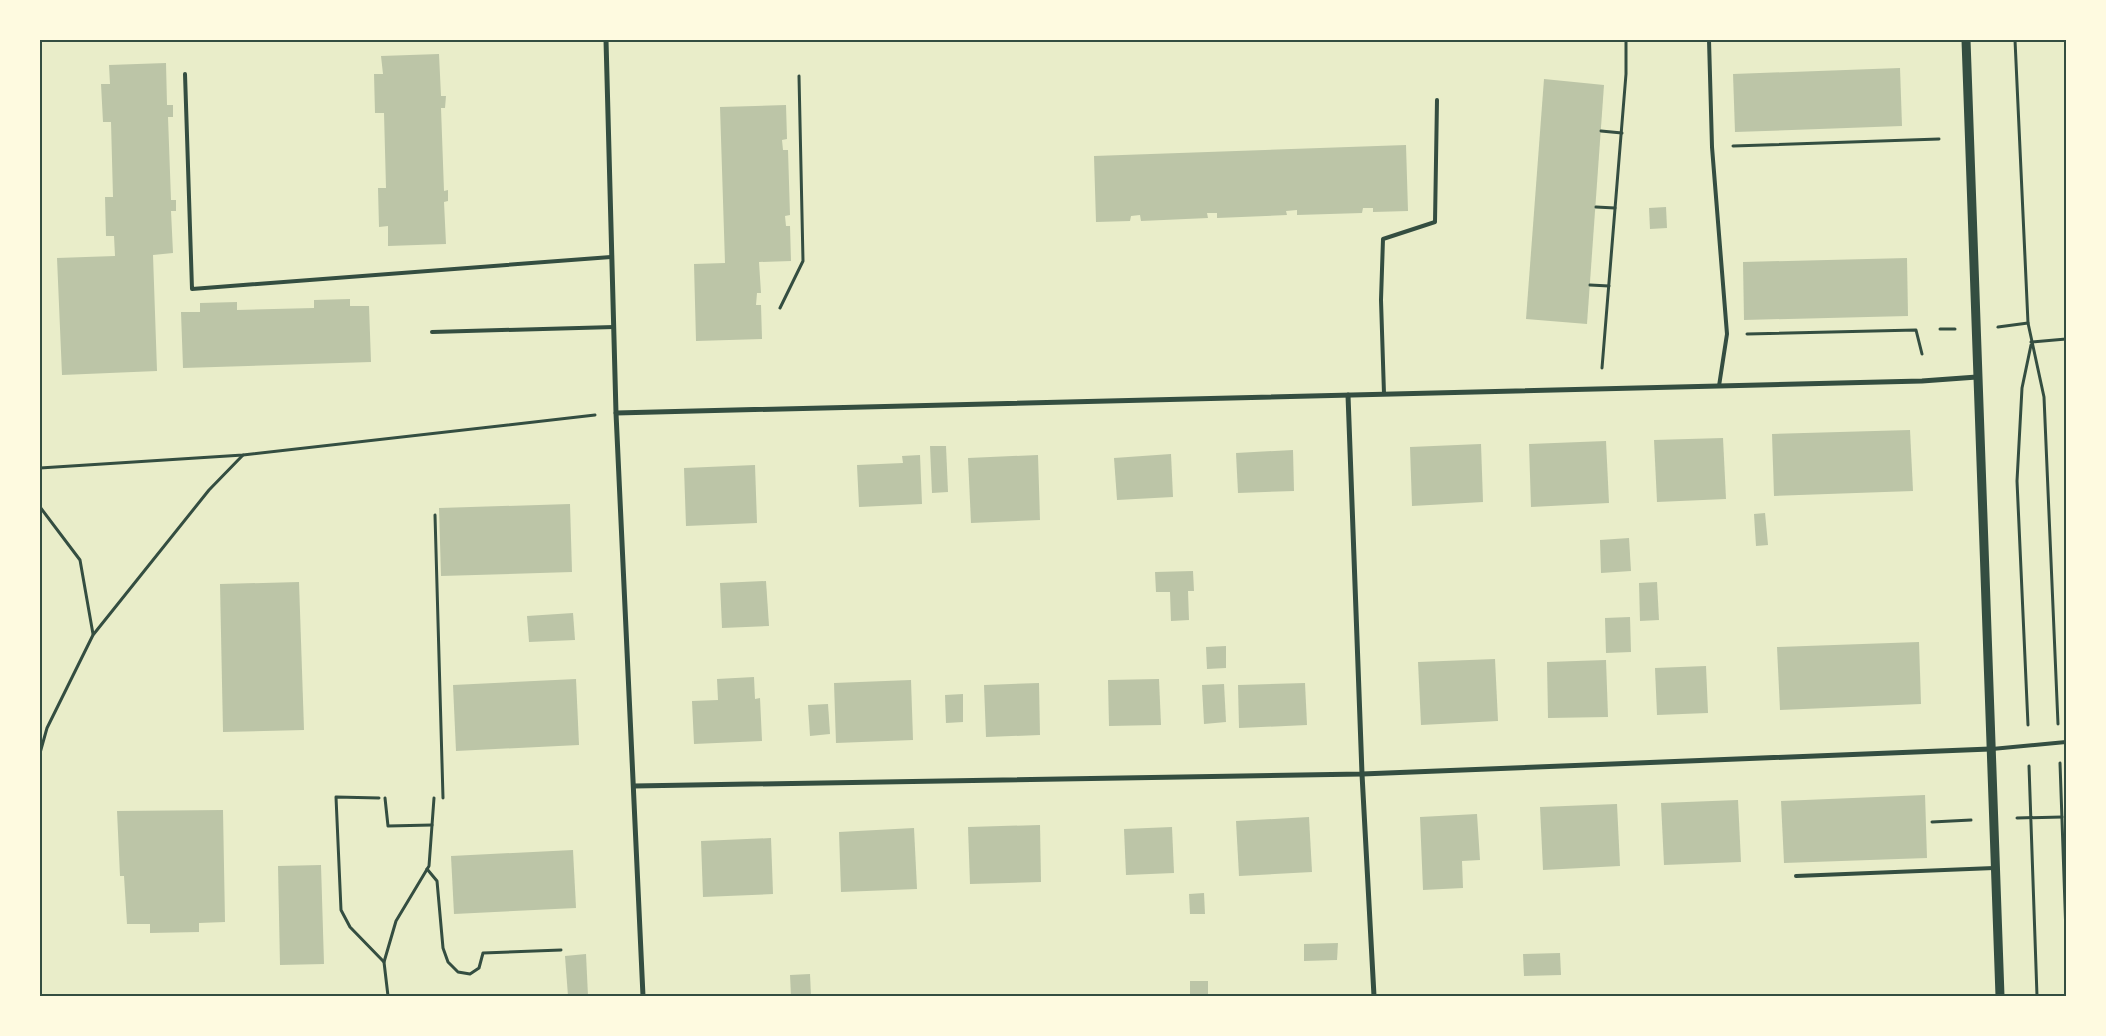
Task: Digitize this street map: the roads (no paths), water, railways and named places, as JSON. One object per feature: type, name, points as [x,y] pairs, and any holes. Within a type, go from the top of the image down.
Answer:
[{"type":"street","points":[[606,40],[616,413],[643,996]]},
{"type":"street","points":[[1966,40],[2000,996]]},
{"type":"street","points":[[616,413],[1922,381],[1977,377]]},
{"type":"street","points":[[1348,395],[1362,774],[1374,996]]},
{"type":"street","points":[[634,786],[1362,774],[1990,749]]},
{"type":"lane","points":[[1709,40],[1712,147],[1727,334],[1720,386]]},
{"type":"lane","points":[[184,74],[192,289],[611,257]]},
{"type":"lane","points":[[1384,394],[1381,300],[1383,239],[1435,222],[1436,100]]},
{"type":"lane","points":[[432,332],[614,327]]},
{"type":"lane","points":[[1990,749],[2066,742]]},
{"type":"lane","points":[[1796,876],[1994,868]]}]
